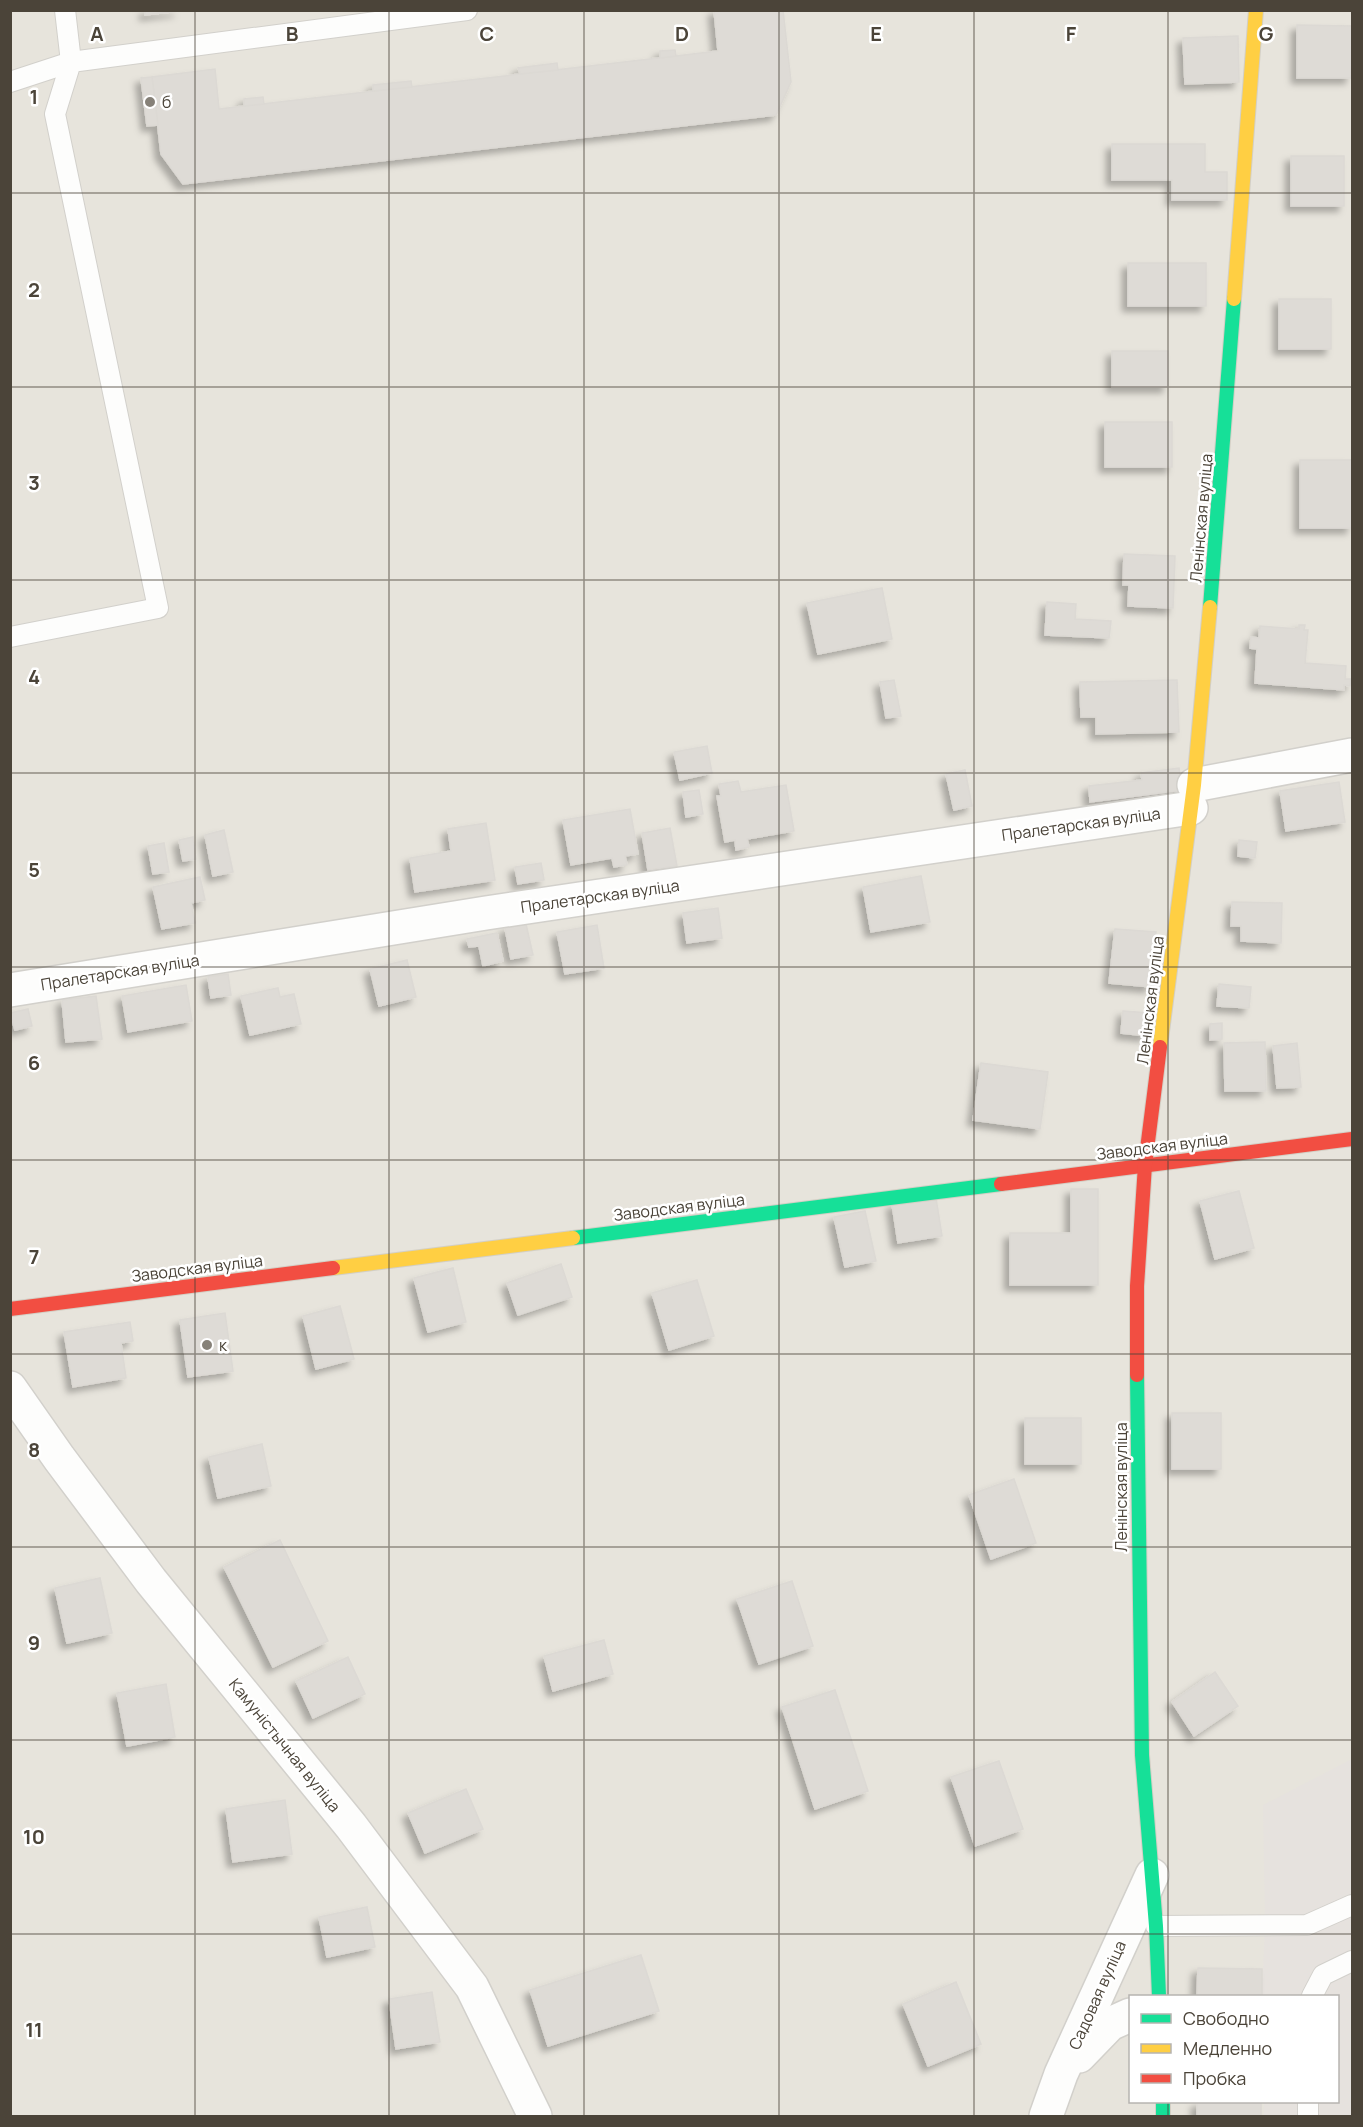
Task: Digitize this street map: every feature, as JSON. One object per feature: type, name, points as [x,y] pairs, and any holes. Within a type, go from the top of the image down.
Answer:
[{"type":"street","name":"Ленінская вуліца","points":[[1159,1995],[1156,1926],[1142,1755],[1137,1286],[1145,1165],[1193,797],[1221,475],[1256,10]]},
{"type":"street","name":"Пралетарская вуліца","points":[[10,990],[1193,797],[1353,755]]},
{"type":"street","name":"Заводская вуліца","points":[[10,1308],[1353,1139]]},
{"type":"street","name":"Камуністычная вуліца","points":[[10,1388],[151,1581],[351,1826],[472,1987],[535,2116]]},
{"type":"street","name":"Садовая вуліца","points":[[1046,2116],[1061,2074],[1152,1875]]},
{"type":"street","points":[[1061,2074],[1110,2024],[1129,2016]]},
{"type":"lane","points":[[10,637],[158,608],[55,114],[71,62],[64,10]]},
{"type":"lane","points":[[10,82],[71,62],[467,10]]},
{"type":"lane","points":[[1156,1926],[1307,1925],[1353,1905]]},
{"type":"lane","points":[[1313,1995],[1323,1975],[1353,1961]]},
{"type":"shaded area","points":[[11,11],[1352,11],[1352,2116],[11,2116]]},
{"type":"shaded area","points":[[1352,1759],[1352,2116],[1264,2116],[1264,2103],[1339,2103],[1339,1995],[1262,1995],[1265,1924],[1263,1805]]},
{"type":"building","points":[[145,10],[179,10],[179,11],[145,15]]},
{"type":"building","points":[[714,10],[783,10],[791,82],[776,115],[183,184],[161,154],[152,77],[215,69],[219,109],[718,51]]},
{"type":"building","points":[[1297,25],[1352,26],[1351,78],[1297,78]]},
{"type":"building","points":[[1238,36],[1239,82],[1185,84],[1183,38]]},
{"type":"building","points":[[675,50],[676,56],[660,58],[660,51]]},
{"type":"building","points":[[557,63],[558,70],[520,74],[518,68]]},
{"type":"building","name":"б","points":[[152,77],[158,125],[147,126],[141,78]]},
{"type":"building","points":[[411,81],[412,87],[373,91],[373,85]]},
{"type":"building","points":[[263,97],[264,104],[244,106],[244,99]]},
{"type":"building","points":[[1112,144],[1205,144],[1205,172],[1227,172],[1227,200],[1172,200],[1172,180],[1112,180]]},
{"type":"building","points":[[1291,156],[1344,156],[1344,206],[1291,206]]},
{"type":"building","points":[[1128,263],[1206,263],[1206,306],[1128,306]]},
{"type":"building","points":[[1279,299],[1331,299],[1331,349],[1279,349]]},
{"type":"building","points":[[1112,351],[1168,351],[1168,387],[1112,387]]},
{"type":"building","points":[[1105,422],[1172,422],[1172,467],[1105,467]]},
{"type":"building","points":[[1300,460],[1352,460],[1352,528],[1300,528]]},
{"type":"building","points":[[1124,554],[1175,556],[1173,608],[1128,606],[1129,585],[1123,585]]},
{"type":"building","points":[[882,588],[892,639],[818,654],[807,603]]},
{"type":"building","points":[[1047,602],[1076,604],[1075,619],[1111,621],[1109,638],[1045,635]]},
{"type":"building","points":[[1299,625],[1305,625],[1304,630],[1308,630],[1305,663],[1346,666],[1345,679],[1351,679],[1350,686],[1344,685],[1344,690],[1255,683],[1257,649],[1250,648],[1251,637],[1259,638],[1260,626],[1299,629]]},
{"type":"building","points":[[894,680],[901,716],[886,718],[880,682]]},
{"type":"building","points":[[1177,680],[1179,732],[1096,734],[1096,717],[1081,717],[1080,682]]},
{"type":"building","points":[[707,746],[712,773],[680,780],[674,752]]},
{"type":"building","points":[[1179,768],[1182,790],[1090,802],[1089,786],[1142,780],[1141,773]]},
{"type":"building","points":[[965,770],[972,806],[954,810],[946,774]]},
{"type":"building","points":[[738,781],[741,792],[786,785],[794,831],[747,839],[749,847],[736,850],[735,840],[725,842],[717,796],[721,796],[719,784]]},
{"type":"building","points":[[1339,782],[1345,822],[1286,831],[1280,791]]},
{"type":"building","points":[[699,790],[703,814],[686,817],[683,792]]},
{"type":"building","points":[[630,809],[638,854],[625,856],[627,865],[614,867],[612,858],[571,865],[563,820]]},
{"type":"building","points":[[486,823],[495,880],[415,892],[410,858],[451,851],[448,829]]},
{"type":"building","points":[[670,828],[677,866],[648,870],[642,833]]},
{"type":"building","points":[[224,830],[233,872],[213,876],[205,835]]},
{"type":"building","points":[[193,837],[196,859],[183,861],[179,840]]},
{"type":"building","points":[[1239,840],[1257,842],[1255,858],[1238,856]]},
{"type":"building","points":[[164,843],[169,872],[153,874],[148,846]]},
{"type":"building","points":[[541,863],[544,880],[518,884],[515,867]]},
{"type":"building","points":[[921,876],[930,922],[871,932],[863,887]]},
{"type":"building","points":[[200,877],[205,900],[191,903],[195,923],[162,929],[153,887]]},
{"type":"building","points":[[1232,902],[1282,903],[1281,943],[1241,941],[1241,926],[1231,926]]},
{"type":"building","points":[[718,908],[722,938],[687,943],[683,913]]},
{"type":"building","points":[[526,924],[533,955],[511,959],[505,928]]},
{"type":"building","points":[[597,925],[604,968],[565,974],[557,932]]},
{"type":"building","points":[[1115,929],[1156,932],[1151,987],[1109,983]]},
{"type":"building","points":[[497,933],[503,961],[483,966],[479,946],[469,947],[467,939]]},
{"type":"building","points":[[407,960],[416,997],[379,1006],[370,969]]},
{"type":"building","points":[[228,974],[231,995],[211,998],[208,977]]},
{"type":"building","points":[[1219,984],[1251,987],[1249,1008],[1217,1006]]},
{"type":"building","points":[[186,985],[192,1021],[128,1032],[122,996]]},
{"type":"building","points":[[278,988],[280,997],[294,994],[301,1024],[250,1035],[241,996]]},
{"type":"building","points":[[96,996],[102,1039],[66,1042],[62,1000]]},
{"type":"building","points":[[28,1009],[32,1026],[15,1030],[10,1013]]},
{"type":"building","points":[[1123,1011],[1149,1013],[1147,1036],[1121,1033]]},
{"type":"building","points":[[1222,1023],[1222,1039],[1210,1040],[1210,1024]]},
{"type":"building","points":[[1265,1042],[1266,1091],[1225,1091],[1224,1043]]},
{"type":"building","points":[[1297,1043],[1301,1087],[1277,1088],[1273,1046]]},
{"type":"building","points":[[981,1063],[1048,1072],[1040,1129],[973,1120]]},
{"type":"building","points":[[1071,1189],[1098,1189],[1098,1285],[1010,1285],[1010,1233],[1071,1233]]},
{"type":"building","points":[[1239,1191],[1254,1248],[1215,1259],[1200,1201]]},
{"type":"building","points":[[936,1198],[942,1236],[898,1243],[892,1204]]},
{"type":"building","points":[[865,1211],[876,1261],[845,1267],[834,1217]]},
{"type":"building","points":[[561,1264],[572,1297],[518,1315],[507,1283]]},
{"type":"building","points":[[453,1268],[466,1322],[428,1332],[414,1278]]},
{"type":"building","points":[[697,1280],[714,1336],[669,1350],[652,1293]]},
{"type":"building","points":[[340,1306],[354,1359],[316,1369],[303,1316]]},
{"type":"building","name":"к","points":[[225,1313],[233,1371],[188,1377],[180,1320]]},
{"type":"building","points":[[130,1322],[133,1341],[121,1343],[126,1378],[73,1387],[64,1332]]},
{"type":"building","points":[[1172,1413],[1221,1413],[1221,1469],[1172,1469]]},
{"type":"building","points":[[1025,1418],[1081,1418],[1081,1464],[1025,1464]]},
{"type":"building","points":[[262,1444],[271,1486],[218,1498],[209,1457]]},
{"type":"building","points":[[1014,1479],[1036,1543],[991,1559],[969,1495]]},
{"type":"building","points":[[280,1540],[328,1641],[273,1667],[224,1567]]},
{"type":"building","points":[[100,1578],[112,1633],[67,1643],[55,1588]]},
{"type":"building","points":[[792,1581],[813,1646],[759,1664],[737,1599]]},
{"type":"building","points":[[604,1640],[613,1674],[553,1691],[544,1656]]},
{"type":"building","points":[[348,1657],[365,1694],[313,1718],[296,1681]]},
{"type":"building","points":[[1215,1672],[1238,1706],[1194,1736],[1172,1702]]},
{"type":"building","points":[[166,1684],[175,1737],[127,1746],[117,1693]]},
{"type":"building","points":[[835,1690],[868,1791],[815,1809],[782,1707]]},
{"type":"building","points":[[999,1761],[1023,1829],[975,1846],[951,1777]]},
{"type":"building","points":[[466,1789],[483,1829],[425,1853],[408,1813]]},
{"type":"building","points":[[285,1800],[292,1854],[233,1862],[226,1809]]},
{"type":"building","points":[[367,1907],[375,1947],[327,1957],[319,1917]]},
{"type":"building","points":[[641,1955],[659,2011],[548,2046],[530,1990]]},
{"type":"building","points":[[1198,1968],[1262,1969],[1262,1995],[1197,1995]]},
{"type":"building","points":[[956,1982],[981,2044],[928,2066],[903,2004]]},
{"type":"building","points":[[432,1992],[440,2042],[396,2049],[389,1999]]},
{"type":"building","points":[[1197,2103],[1261,2103],[1261,2116],[1197,2116]]},
{"type":"traffic: fast","points":[[1210,607],[1234,299]]},
{"type":"traffic: fast","points":[[573,1238],[1001,1184]]},
{"type":"traffic: fast","points":[[1137,1375],[1142,1755],[1156,1926],[1159,1995]]},
{"type":"traffic: fast","points":[[1163,2103],[1163,2116]]},
{"type":"traffic: slow","points":[[1234,299],[1256,10]]},
{"type":"traffic: slow","points":[[1160,1047],[1194,785],[1210,607]]},
{"type":"traffic: slow","points":[[333,1268],[573,1238]]},
{"type":"traffic: jam","points":[[1137,1375],[1137,1286],[1145,1165],[1160,1047]]},
{"type":"traffic: jam","points":[[1001,1184],[1352,1139]]},
{"type":"traffic: jam","points":[[10,1309],[333,1268]]},
{"type":"place","name":"б","points":[[150,102]]},
{"type":"place","name":"к","points":[[207,1345]]}]
